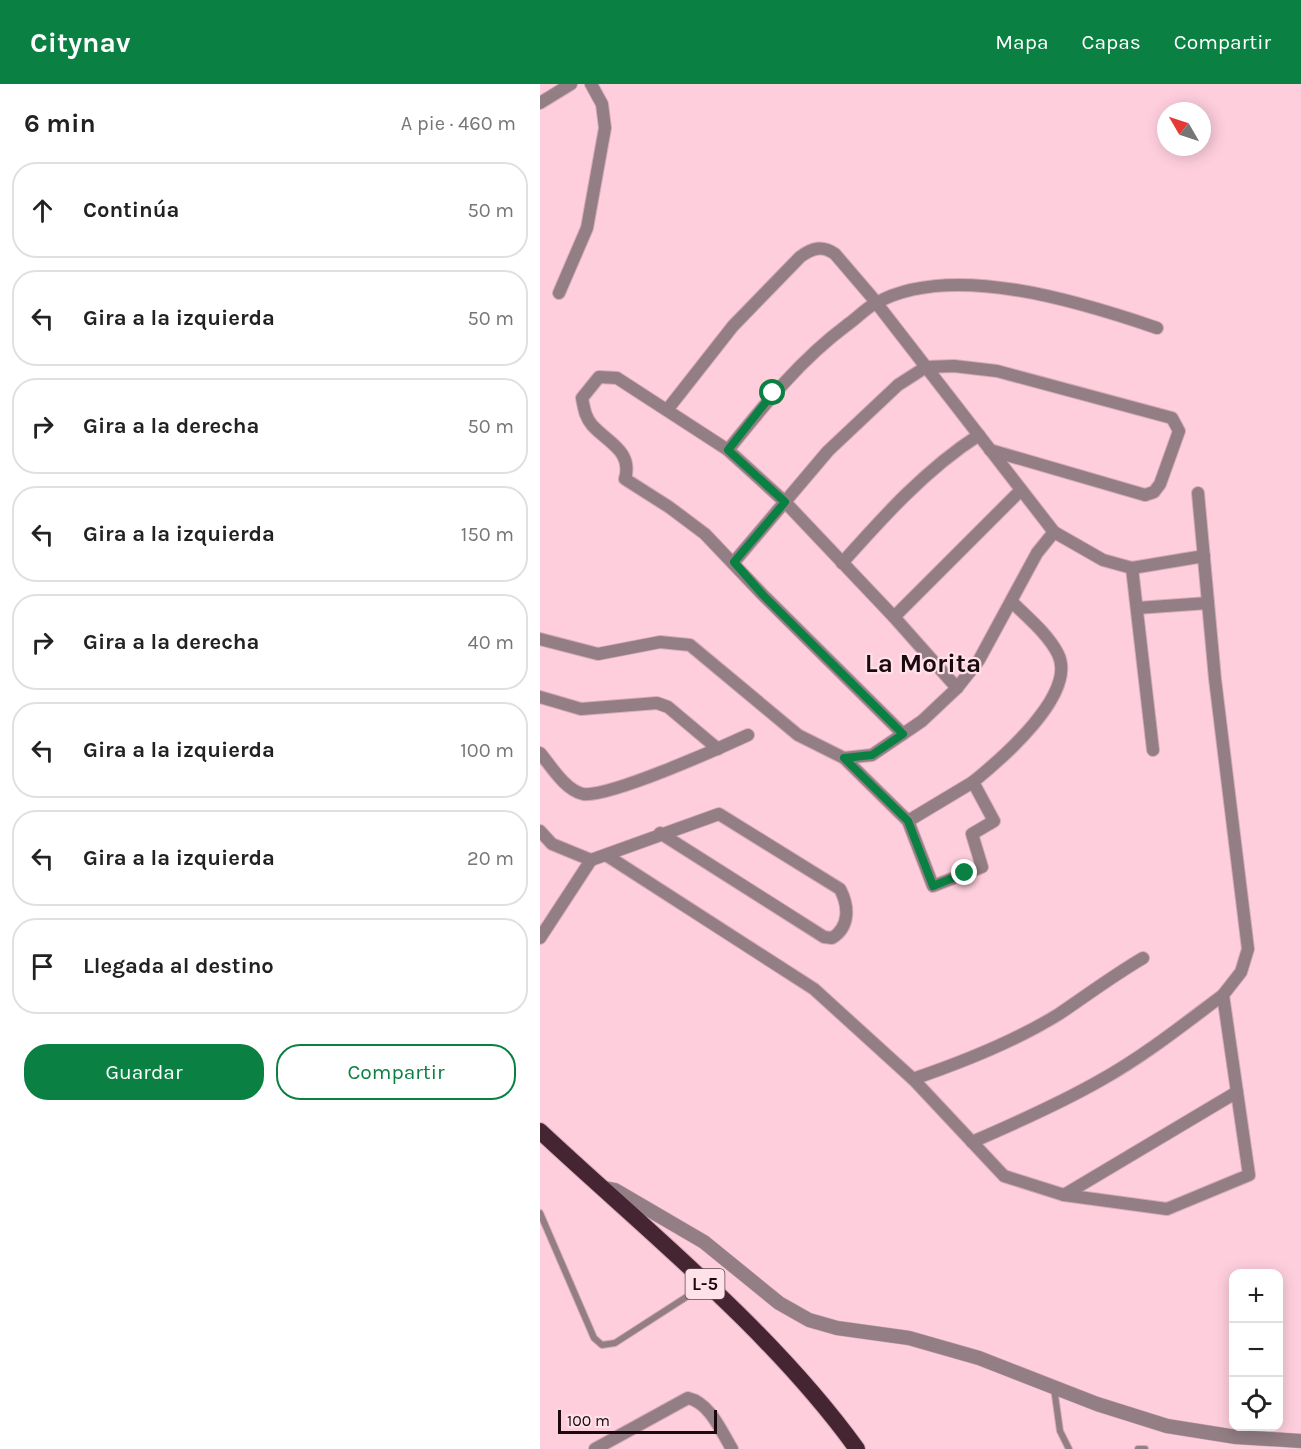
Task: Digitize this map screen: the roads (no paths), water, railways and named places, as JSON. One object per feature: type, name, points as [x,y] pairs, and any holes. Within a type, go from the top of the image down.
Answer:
[{"type":"highway","name":"L-5","points":[[540,1131],[705,1284],[812,1390],[857,1449]]},
{"type":"street","points":[[540,103],[571,84]]},
{"type":"street","points":[[558,293],[587,228],[605,128],[602,104],[591,84]]},
{"type":"street","points":[[667,410],[754,302],[808,251],[823,248],[835,254],[876,303],[1054,532],[1103,560],[1132,568],[1204,556]]},
{"type":"street","points":[[728,450],[773,393],[813,351],[876,303],[922,289],[978,286],[1054,298],[1157,328]]},
{"type":"street","points":[[734,562],[828,451],[898,385],[926,367],[954,366],[997,371],[1172,418],[1179,431],[1160,484],[1154,492],[1145,495],[990,450]]},
{"type":"street","points":[[903,734],[705,534],[669,507],[625,479],[628,468],[625,457],[591,424],[585,414],[582,398],[599,377],[617,378],[728,450],[785,502],[894,617],[957,688]]},
{"type":"street","points":[[842,563],[915,486],[955,450],[979,435]]},
{"type":"street","points":[[894,617],[1021,490]]},
{"type":"street","points":[[972,1142],[1039,1113],[1103,1079],[1165,1040],[1222,995],[1241,972],[1248,949],[1208,603],[1198,493]]},
{"type":"street","points":[[844,758],[872,755],[922,721],[957,688],[979,660],[1037,553],[1054,532]]},
{"type":"street","points":[[1132,568],[1154,750]]},
{"type":"street","points":[[908,821],[973,782],[1029,732],[1056,689],[1060,675],[1059,655],[1012,602]]},
{"type":"street","points":[[1137,608],[1208,603]]},
{"type":"street","points":[[540,639],[598,654],[660,642],[690,645],[798,735],[844,758],[908,821],[933,886],[982,867],[972,834],[994,821],[973,782]]},
{"type":"street","points":[[540,697],[581,709],[657,703],[668,707],[718,749]]},
{"type":"street","points":[[540,753],[574,790],[584,794],[615,789],[748,735]]},
{"type":"street","points":[[540,938],[591,860],[660,833],[719,814],[840,889],[847,914],[842,929],[832,938],[824,937],[660,833]]},
{"type":"street","points":[[540,831],[552,844],[591,860]]},
{"type":"street","points":[[606,855],[814,989],[913,1079],[1004,1176],[1065,1195],[1167,1209],[1249,1175],[1222,995]]},
{"type":"street","points":[[913,1079],[958,1064],[1013,1039],[1058,1014],[1143,958]]},
{"type":"street","points":[[1065,1195],[1238,1092]]},
{"type":"street","points":[[601,1188],[615,1190],[681,1227],[779,1303],[809,1320],[837,1328],[919,1341],[979,1358],[1054,1388],[1167,1426],[1236,1437],[1301,1441]]},
{"type":"street","points":[[595,1449],[688,1398],[697,1400],[704,1407],[732,1449]]},
{"type":"lane","points":[[540,1213],[594,1338],[602,1345],[615,1343],[705,1284]]},
{"type":"lane","points":[[1054,1388],[1060,1431],[1069,1449]]},
{"type":"lane","points":[[1138,1449],[1145,1449]]},
{"type":"district","name":"La Morita","points":[[923,663]]}]
